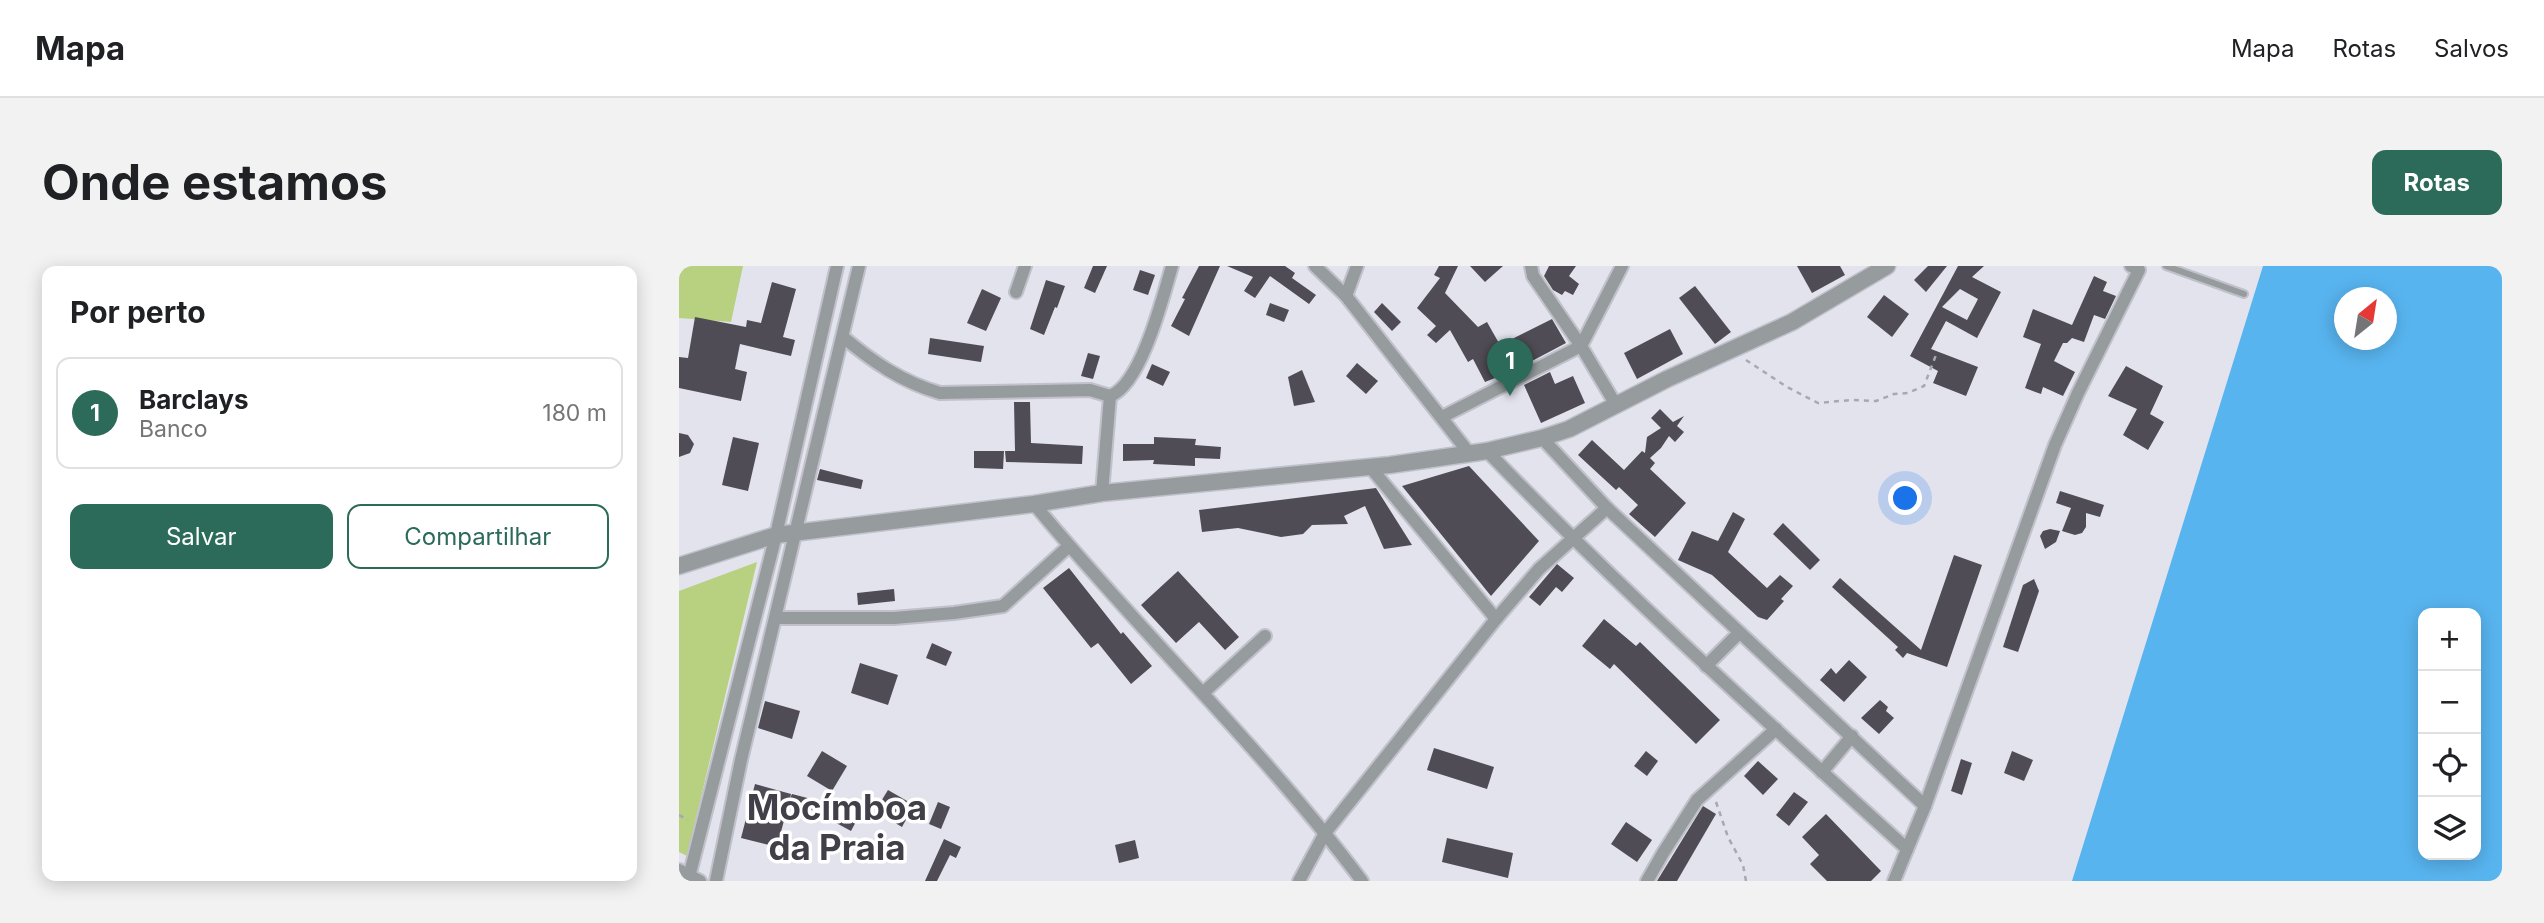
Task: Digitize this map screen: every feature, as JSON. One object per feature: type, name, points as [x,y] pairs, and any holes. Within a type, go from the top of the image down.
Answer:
[{"type":"street","points":[[689,877],[776,535],[837,266]]},
{"type":"street","points":[[716,881],[741,760],[798,532],[859,266]]},
{"type":"street","points":[[1016,292],[1024,266]]},
{"type":"street","points":[[843,337],[876,365],[922,388],[940,393],[1090,390],[1110,396],[1124,388],[1137,366],[1151,335],[1172,266]]},
{"type":"street","points":[[1315,266],[1346,296],[1469,453]]},
{"type":"street","points":[[1346,296],[1357,266]]},
{"type":"street","points":[[1531,266],[1533,276],[1581,346],[1616,405]]},
{"type":"street","points":[[1442,417],[1581,346],[1622,266]]},
{"type":"street","points":[[679,566],[776,535],[1034,504],[1102,493],[1371,468],[1486,451],[1542,438],[1569,429],[1792,322],[1887,266]]},
{"type":"street","points":[[1894,881],[1925,806],[2055,445],[2137,267]]},
{"type":"street","points":[[817,352],[838,356]]},
{"type":"street","points":[[1102,493],[1110,396]]},
{"type":"street","points":[[1542,438],[1607,508],[1925,806]]},
{"type":"street","points":[[1486,451],[1572,539],[1706,666],[1907,849]]},
{"type":"street","points":[[1371,468],[1496,619]]},
{"type":"street","points":[[1034,504],[1203,692],[1362,881]]},
{"type":"street","points":[[1299,881],[1325,834],[1496,619],[1539,569],[1607,508]]},
{"type":"street","points":[[776,618],[894,618],[1003,606],[1069,546]]},
{"type":"street","points":[[1706,666],[1739,633]]},
{"type":"street","points":[[1203,692],[1265,636]]},
{"type":"street","points":[[1647,881],[1697,800],[1776,729]]},
{"type":"street","points":[[1822,772],[1852,736]]},
{"type":"lane","points":[[2166,266],[2244,294]]},
{"type":"path","points":[[1732,349],[1787,387],[1818,403],[1876,401],[1894,394],[1907,393],[1924,386],[1936,355]]},
{"type":"path","points":[[1710,789],[1728,837],[1743,866],[1746,881]]},
{"type":"green space","points":[[679,266],[743,266],[731,322],[679,318]]},
{"type":"green space","points":[[757,562],[687,856],[679,852],[679,591]]},
{"type":"water","points":[[2263,266],[2502,266],[2502,881],[2072,881]]},
{"type":"building","points":[[1093,266],[1107,266],[1095,293],[1084,288]]},
{"type":"building","points":[[1199,266],[1220,266],[1189,336],[1171,326]]},
{"type":"building","points":[[1227,266],[1285,266],[1295,273],[1292,278],[1316,295],[1309,304],[1270,276],[1255,298],[1244,291],[1253,277]]},
{"type":"building","points":[[1439,266],[1458,266],[1445,293],[1478,327],[1487,322],[1500,345],[1552,319],[1566,343],[1517,369],[1485,382],[1473,359],[1468,362],[1450,330],[1436,343],[1427,335],[1436,326],[1417,308],[1440,278],[1434,275]]},
{"type":"building","points":[[1470,266],[1503,266],[1485,282]]},
{"type":"building","points":[[1549,266],[1576,266],[1569,276],[1579,284],[1573,295],[1565,291],[1562,295],[1553,290],[1544,276]]},
{"type":"building","points":[[1797,266],[1840,266],[1845,275],[1812,293]]},
{"type":"building","points":[[1928,266],[1947,266],[1926,292],[1914,280]]},
{"type":"building","points":[[1958,266],[1984,266],[1972,277],[2001,292],[1977,338],[1946,321],[1931,349],[1978,367],[1966,396],[1933,383],[1938,371],[1910,356]],"holes":[[[1960,289],[1978,299],[1967,320],[1942,307]]]},
{"type":"building","points":[[1140,270],[1155,275],[1148,295],[1133,290]]},
{"type":"building","points":[[2094,276],[2107,282],[2103,291],[2116,296],[2105,319],[2094,315],[2084,342],[2072,338],[2063,343],[2054,361],[2075,372],[2063,396],[2043,387],[2041,394],[2025,388],[2041,344],[2023,337],[2033,309],[2072,325]]},
{"type":"building","points":[[1046,280],[1065,286],[1044,335],[1030,329]]},
{"type":"building","points":[[772,282],[796,289],[783,337],[795,340],[791,356],[740,344],[735,369],[747,372],[741,401],[679,388],[679,357],[688,358],[695,317],[746,327],[747,320],[761,323]]},
{"type":"building","points":[[1695,286],[1731,332],[1715,344],[1679,298]]},
{"type":"building","points":[[982,289],[1001,298],[986,331],[967,323]]},
{"type":"building","points":[[1884,295],[1909,314],[1892,337],[1867,317]]},
{"type":"building","points":[[1270,303],[1289,310],[1284,322],[1266,315]]},
{"type":"building","points":[[1382,303],[1401,322],[1392,331],[1374,312]]},
{"type":"building","points":[[1670,329],[1683,354],[1637,379],[1624,353]]},
{"type":"building","points":[[930,338],[984,346],[981,362],[928,354]]},
{"type":"building","points":[[1088,353],[1100,356],[1093,379],[1081,376]]},
{"type":"building","points":[[1357,363],[1378,381],[1366,394],[1346,376]]},
{"type":"building","points":[[1152,364],[1170,372],[1163,386],[1146,378]]},
{"type":"building","points":[[2126,366],[2163,386],[2150,414],[2164,422],[2148,450],[2123,435],[2137,409],[2108,396]]},
{"type":"building","points":[[1302,370],[1315,402],[1294,406],[1288,377]]},
{"type":"building","points":[[1550,372],[1555,384],[1573,376],[1585,403],[1541,423],[1524,385]]},
{"type":"building","points":[[1014,402],[1030,402],[1031,443],[1083,446],[1082,464],[1006,462],[1005,451],[1015,451]]},
{"type":"building","points":[[1660,409],[1673,422],[1684,416],[1677,426],[1684,432],[1675,442],[1669,436],[1650,458],[1655,463],[1650,469],[1686,503],[1655,537],[1629,514],[1638,505],[1619,487],[1616,490],[1578,455],[1592,440],[1624,470],[1642,451],[1645,453],[1647,437],[1661,428],[1651,418]]},
{"type":"building","points":[[679,433],[688,435],[694,444],[690,453],[679,457]]},
{"type":"building","points":[[733,437],[759,443],[748,491],[722,485]]},
{"type":"building","points":[[1154,437],[1196,439],[1195,445],[1221,447],[1220,459],[1195,458],[1195,466],[1153,464],[1154,460],[1123,461],[1123,444],[1154,444]]},
{"type":"building","points":[[974,451],[1004,451],[1003,469],[974,468]]},
{"type":"building","points":[[1469,466],[1539,541],[1491,596],[1402,486]]},
{"type":"building","points":[[820,469],[863,480],[861,489],[817,480]]},
{"type":"building","points":[[1376,488],[1412,545],[1384,549],[1365,506],[1344,516],[1348,524],[1312,525],[1303,534],[1281,537],[1238,528],[1202,532],[1199,510]]},
{"type":"building","points":[[2060,491],[2104,505],[2100,517],[2086,513],[2086,527],[2082,533],[2075,535],[2062,531],[2071,508],[2056,503]]},
{"type":"building","points":[[1733,512],[1745,519],[1728,552],[1767,588],[1780,575],[1793,586],[1767,620],[1758,617],[1712,575],[1678,560],[1692,531],[1718,541]]},
{"type":"building","points":[[1783,523],[1820,560],[1810,570],[1773,534]]},
{"type":"building","points":[[2043,531],[2060,531],[2056,542],[2045,549],[2040,536]]},
{"type":"building","points":[[1954,555],[1982,565],[1947,667],[1907,653],[1903,658],[1895,650],[1898,647],[1832,587],[1840,578],[1921,650]]},
{"type":"building","points":[[1557,564],[1574,578],[1562,592],[1556,587],[1540,606],[1529,597]]},
{"type":"building","points":[[1069,568],[1121,634],[1123,632],[1152,666],[1131,684],[1098,643],[1091,648],[1043,588]]},
{"type":"building","points":[[1178,571],[1239,637],[1225,650],[1199,622],[1176,643],[1141,605]]},
{"type":"building","points":[[2034,579],[2039,591],[2018,652],[2003,647],[2023,585]]},
{"type":"building","points":[[894,589],[895,601],[858,605],[857,593]]},
{"type":"building","points":[[1604,619],[1636,646],[1640,642],[1720,720],[1696,744],[1614,664],[1610,669],[1582,646]]},
{"type":"building","points":[[932,643],[952,652],[946,666],[926,658]]},
{"type":"building","points":[[1849,660],[1867,677],[1844,702],[1820,680],[1831,668],[1836,674]]},
{"type":"building","points":[[860,663],[898,675],[888,705],[851,693]]},
{"type":"building","points":[[1880,700],[1894,718],[1879,734],[1861,718]]},
{"type":"building","points":[[765,701],[800,711],[792,739],[758,728]]},
{"type":"building","points":[[1434,748],[1494,767],[1487,789],[1427,770]]},
{"type":"building","points":[[822,751],[847,766],[832,791],[807,776]]},
{"type":"building","points":[[1646,751],[1658,761],[1647,776],[1634,766]]},
{"type":"building","points":[[2012,751],[2033,760],[2024,781],[2004,773]]},
{"type":"building","points":[[1961,759],[1972,763],[1962,795],[1951,791]]},
{"type":"building","points":[[1758,761],[1778,779],[1763,795],[1744,776]]},
{"type":"building","points":[[755,784],[791,794],[777,847],[741,838]]},
{"type":"building","points":[[888,790],[914,805],[902,827],[875,811]]},
{"type":"building","points":[[1794,792],[1808,802],[1789,826],[1776,815]]},
{"type":"building","points":[[792,794],[861,812],[851,831],[790,798]]},
{"type":"building","points":[[938,802],[950,807],[941,829],[929,824]]},
{"type":"building","points":[[1703,806],[1716,814],[1677,881],[1657,881]]},
{"type":"building","points":[[1826,814],[1881,871],[1871,881],[1827,881],[1810,864],[1819,855],[1802,837]]},
{"type":"building","points":[[1626,822],[1652,840],[1637,862],[1611,844]]},
{"type":"building","points":[[1447,838],[1513,853],[1508,878],[1442,862]]},
{"type":"building","points":[[944,839],[961,847],[956,858],[950,855],[937,881],[925,881]]},
{"type":"building","points":[[1135,840],[1139,858],[1119,863],[1115,845]]},
{"type":"place","name":"Barclays","points":[[1510,396]]},
{"type":"district","name":"Mocímboa da Praia","points":[[837,827]]}]
